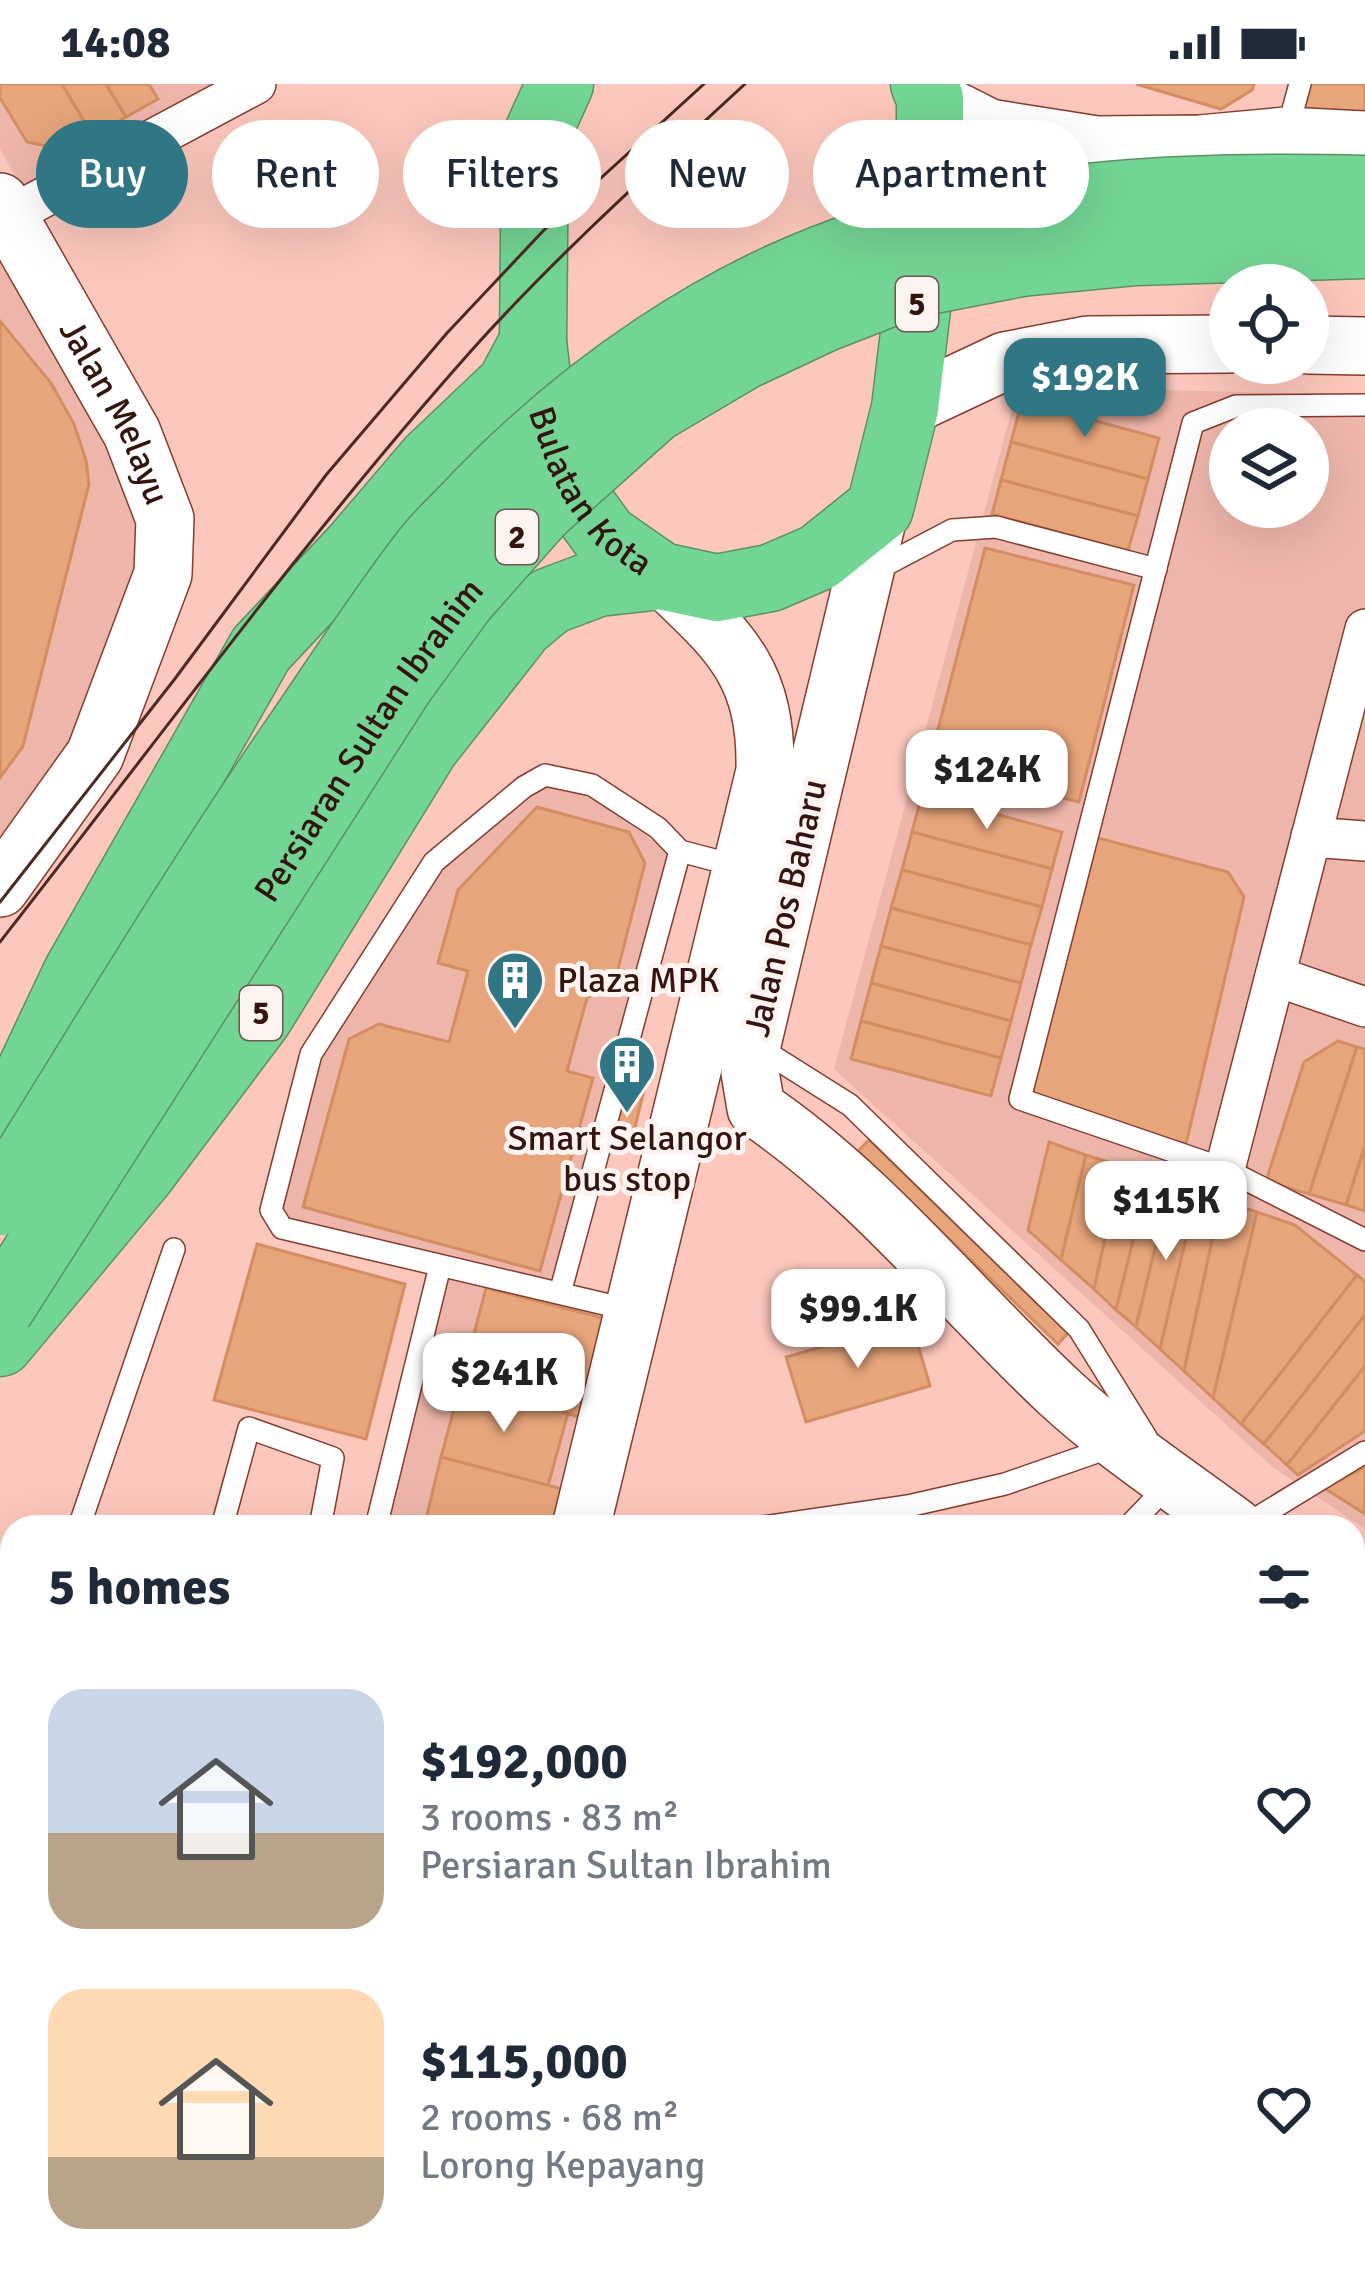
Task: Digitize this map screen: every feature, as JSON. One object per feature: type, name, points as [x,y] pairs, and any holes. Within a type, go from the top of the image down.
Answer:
[{"type":"highway","name":"5","points":[[880,508],[905,408],[930,201],[930,89]]},
{"type":"highway","name":"Bulatan Kota","points":[[545,102],[533,342],[541,411],[576,497],[605,537],[662,576],[717,588],[770,578],[819,557],[880,508]]},
{"type":"highway","name":"Persiaran Sultan Ibrahim","points":[[0,1202],[212,859],[429,547],[507,465],[622,368],[753,290],[862,244],[926,226],[989,211],[1099,195],[1223,186],[1365,189]]},
{"type":"highway","name":"Persiaran Sultan Ibrahim","points":[[0,1309],[318,810],[438,632],[542,510],[654,409],[742,357],[912,284],[1021,263],[1136,252],[1365,245]]},
{"type":"highway","points":[[0,1135],[76,974],[261,649],[431,460],[510,386],[533,342]]},
{"type":"highway","name":"5","points":[[0,1343],[141,1174],[259,1017],[426,746],[521,625],[550,601],[598,583],[662,576]]},
{"type":"main road","points":[[930,89],[989,128],[1096,145],[1200,144],[1293,110],[1365,140]]},
{"type":"main road","name":"Jalan Melayu","points":[[0,888],[94,754],[163,574],[165,519],[132,433],[4,210]]},
{"type":"main road","points":[[905,408],[1026,357],[1088,345],[1209,344]]},
{"type":"main road","points":[[1329,345],[1365,346]]},
{"type":"main road","name":"Jalan Pos Baharu","points":[[756,1108],[750,1072],[752,1044],[880,508]]},
{"type":"main road","name":"Jalan Pos Baharu","points":[[584,1515],[765,771],[766,734],[749,673],[722,634],[662,576]]},
{"type":"main road","points":[[674,1138],[713,1111],[756,1108],[808,1143],[1061,1394],[1120,1444],[1221,1515]]},
{"type":"street","points":[[4,210],[256,84]]},
{"type":"street","points":[[1225,1169],[1365,629]]},
{"type":"street","points":[[1311,837],[1365,841]]},
{"type":"street","points":[[1275,976],[1365,1007]]},
{"type":"lane","points":[[1365,405],[1237,406],[1192,423],[1020,1099],[1225,1169],[1365,1240]]},
{"type":"lane","points":[[862,577],[952,530],[996,527],[1156,569]]},
{"type":"lane","points":[[633,1311],[282,1228],[271,1210],[311,1054],[434,862],[524,788],[545,775],[592,785],[658,828],[680,851],[744,867]]},
{"type":"lane","points":[[560,1293],[680,851]]},
{"type":"lane","points":[[752,1044],[850,1105],[1079,1329],[1138,1428],[1226,1515]]},
{"type":"lane","points":[[84,1515],[174,1249]]},
{"type":"lane","points":[[379,1515],[440,1266]]},
{"type":"lane","points":[[225,1515],[249,1428],[333,1458],[322,1515]]},
{"type":"lane","points":[[845,1515],[1004,1484],[1120,1444]]},
{"type":"lane","points":[[1258,1515],[1365,1452]]},
{"type":"lane","points":[[1140,1515],[1173,1481]]},
{"type":"shaded area","points":[[0,84],[223,84],[155,120],[36,120],[36,183],[23,190],[0,149]]},
{"type":"shaded area","points":[[0,256],[119,463],[139,523],[139,570],[74,742],[0,849]]},
{"type":"shaded area","points":[[1044,387],[1365,395],[1365,1515],[1344,1515],[1274,1468],[834,1069],[1016,394]]},
{"type":"shaded area","name":"Plaza MPK","points":[[548,785],[589,794],[670,853],[556,1282],[292,1221],[283,1207],[319,1059],[442,867]]},
{"type":"shaded area","points":[[448,1278],[618,1316],[566,1515],[389,1515]]},
{"type":"building","points":[[0,84],[62,84],[83,120],[36,120],[36,144],[27,142],[0,98]]},
{"type":"building","points":[[62,84],[106,84],[126,117],[121,120],[83,120]]},
{"type":"building","points":[[106,84],[149,84],[158,99],[126,117]]},
{"type":"building","points":[[1136,84],[1254,84],[1221,109]]},
{"type":"building","points":[[1310,84],[1365,84],[1365,113],[1302,110]]},
{"type":"building","points":[[0,321],[51,383],[74,424],[89,484],[23,746],[0,778]]},
{"type":"building","points":[[1022,401],[1159,438],[1148,479],[1011,442]]},
{"type":"building","points":[[1011,442],[1148,479],[1138,516],[1001,480]]},
{"type":"building","points":[[1001,480],[1138,516],[1128,551],[992,514]]},
{"type":"building","points":[[985,548],[1134,585],[1079,802],[929,764]]},
{"type":"building","points":[[922,794],[1062,832],[1052,869],[912,832]]},
{"type":"building","name":"Plaza MPK","points":[[537,807],[629,832],[645,863],[615,981],[587,998],[567,1071],[593,1078],[540,1271],[303,1207],[349,1039],[379,1024],[449,1042],[468,971],[438,963],[458,890]]},
{"type":"building","points":[[912,832],[1052,869],[1042,907],[902,870]]},
{"type":"building","points":[[1094,837],[1228,872],[1244,897],[1186,1144],[1029,1096]]},
{"type":"building","points":[[902,870],[1042,907],[1031,945],[891,908]]},
{"type":"building","points":[[891,908],[1031,945],[1021,983],[881,946]]},
{"type":"building","points":[[881,946],[1021,983],[1011,1021],[871,983]]},
{"type":"building","points":[[871,983],[1011,1021],[1001,1058],[861,1021]]},
{"type":"building","points":[[861,1021],[1001,1058],[991,1096],[851,1059]]},
{"type":"building","points":[[1338,1041],[1357,1047],[1309,1194],[1266,1181],[1304,1062]]},
{"type":"building","points":[[1357,1047],[1365,1049],[1365,1146],[1346,1205],[1309,1194]]},
{"type":"building","name":"Smart Selangor bus stop","points":[[624,1086],[644,1090],[631,1144],[611,1140]]},
{"type":"building","points":[[869,1140],[1068,1333],[1058,1344],[858,1151]]},
{"type":"building","points":[[1049,1142],[1086,1155],[1061,1260],[1028,1230]]},
{"type":"building","points":[[1365,1146],[1365,1211],[1346,1205]]},
{"type":"building","points":[[1086,1155],[1121,1166],[1094,1289],[1061,1260]]},
{"type":"building","points":[[1121,1166],[1149,1176],[1116,1310],[1094,1289]]},
{"type":"building","points":[[1149,1176],[1171,1183],[1136,1327],[1116,1310]]},
{"type":"building","points":[[1171,1183],[1197,1192],[1160,1349],[1136,1327]]},
{"type":"building","points":[[1197,1192],[1221,1200],[1184,1371],[1160,1349]]},
{"type":"building","points":[[1221,1200],[1257,1212],[1213,1398],[1184,1371]]},
{"type":"building","points":[[1257,1212],[1295,1225],[1357,1275],[1241,1424],[1213,1398]]},
{"type":"building","points":[[257,1244],[405,1284],[366,1439],[214,1400]]},
{"type":"building","points":[[1357,1275],[1365,1282],[1365,1315],[1264,1444],[1241,1424]]},
{"type":"building","points":[[486,1288],[615,1321],[589,1420],[461,1383]]},
{"type":"building","points":[[1365,1315],[1365,1366],[1287,1465],[1264,1444]]},
{"type":"building","points":[[911,1321],[930,1386],[806,1422],[786,1357]]},
{"type":"building","points":[[1365,1366],[1365,1431],[1298,1475],[1287,1465]]},
{"type":"building","points":[[461,1383],[568,1413],[548,1486],[441,1457]]},
{"type":"building","points":[[441,1457],[570,1491],[563,1515],[427,1515]]},
{"type":"building","points":[[1365,1467],[1365,1514],[1324,1488]]},
{"type":"tram line","points":[[0,902],[326,475],[447,333],[544,230],[704,84]]},
{"type":"tram line","points":[[0,942],[289,568],[409,422],[570,248],[745,84]]},
{"type":"place","name":"Plaza MPK","points":[[515,1031]]},
{"type":"place","name":"Smart Selangor bus stop","points":[[627,1115]]}]
